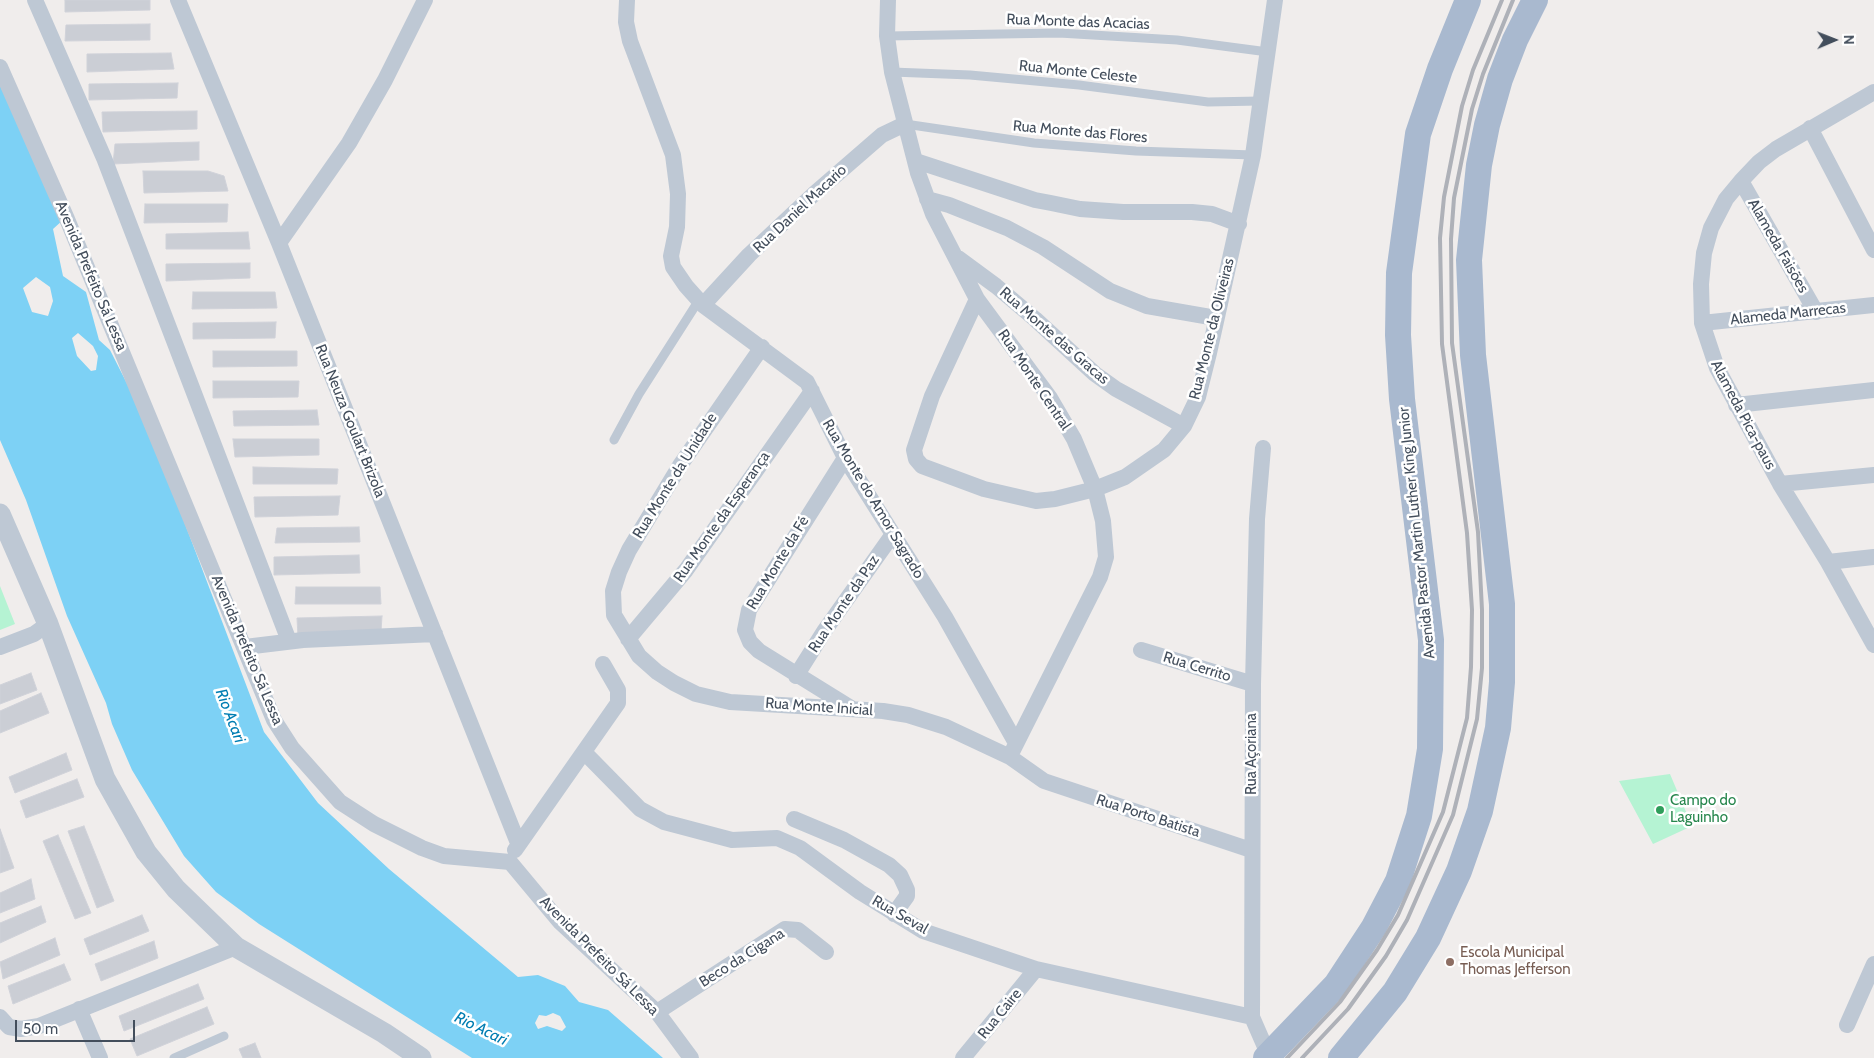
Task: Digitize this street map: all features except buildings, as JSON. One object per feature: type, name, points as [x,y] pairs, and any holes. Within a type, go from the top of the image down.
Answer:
[{"type":"main road","name":"Avenida Pastor Martin Luther King Junior","points":[[1268,1057],[1336,986],[1374,927],[1398,881],[1419,816],[1430,749],[1431,640],[1402,399],[1398,335],[1399,273],[1418,134],[1440,69],[1468,0]]},
{"type":"main road","points":[[1341,1058],[1395,992],[1428,938],[1459,871],[1480,811],[1498,728],[1502,682],[1502,604],[1473,355],[1469,260],[1479,165],[1487,125],[1506,63],[1535,0]]},
{"type":"street","points":[[35,0],[104,158],[289,641]]},
{"type":"street","name":"Rua Neuza Goulart Brizola","points":[[178,0],[280,242],[518,844]]},
{"type":"street","points":[[280,242],[349,143],[385,80],[425,0]]},
{"type":"street","name":"Rua Monte do Amor Sagrado","points":[[628,0],[626,22],[630,41],[673,154],[678,194],[676,228],[671,256],[673,267],[701,302],[807,382],[845,458],[945,617],[1013,750]]},
{"type":"street","name":"Rua Monte Central","points":[[888,0],[887,36],[892,72],[926,199],[977,299],[1050,398],[1074,439],[1095,489],[1106,540],[1106,557],[1100,577],[1013,750]]},
{"type":"street","name":"Rua Monte da Oliveiras","points":[[977,299],[932,396],[914,450],[916,459],[930,470],[1014,497],[1036,500],[1055,499],[1095,489],[1125,477],[1144,466],[1164,450],[1184,426],[1198,397],[1227,263],[1239,224],[1253,155],[1275,0]]},
{"type":"street","name":"Avenida Prefeito Sá Lessa","points":[[0,67],[71,228],[274,720],[292,748],[340,802],[374,824],[422,848],[444,856],[510,862],[560,922],[657,1012],[691,1058]]},
{"type":"street","name":"Alameda Pica-paus","points":[[1874,92],[1810,128],[1759,162],[1741,181],[1726,199],[1710,228],[1704,253],[1701,284],[1702,323],[1717,368],[1780,484],[1828,562],[1874,643]]},
{"type":"street","name":"Rua Daniel Macario","points":[[701,302],[814,194],[882,135],[905,124]]},
{"type":"street","points":[[1810,128],[1874,250]]},
{"type":"street","points":[[916,161],[1051,204],[1097,210],[1202,213],[1239,224]]},
{"type":"street","name":"Alameda Faisões","points":[[1741,181],[1816,312]]},
{"type":"street","points":[[926,199],[949,205],[1007,228],[1043,247],[1110,291],[1146,306],[1216,318]]},
{"type":"street","name":"Rua Monte das Gracas","points":[[954,256],[996,286],[1095,374],[1116,389],[1184,426]]},
{"type":"street","name":"Alameda Marrecas","points":[[1702,323],[1874,305]]},
{"type":"street","name":"Rua Monte da Unidade","points":[[614,615],[613,591],[629,550],[681,464],[762,347]]},
{"type":"street","points":[[1736,405],[1874,390]]},
{"type":"street","name":"Rua Monte da Esperança","points":[[628,639],[686,570],[812,391]]},
{"type":"street","name":"Rua Açoriana","points":[[1263,448],[1257,519],[1252,684],[1252,1017],[1268,1057]]},
{"type":"street","name":"Rua Monte da Fé","points":[[845,458],[776,566],[746,618],[745,630],[750,642],[759,651],[796,676],[855,710]]},
{"type":"street","points":[[1780,484],[1874,474]]},
{"type":"street","points":[[0,514],[48,624],[105,779],[146,852],[176,888],[236,947],[384,1033],[421,1058]]},
{"type":"street","name":"Rua Monte da Paz","points":[[796,676],[825,630],[893,534]]},
{"type":"street","points":[[1828,562],[1874,557]]},
{"type":"street","name":"Rua Monte Inicial","points":[[614,615],[639,656],[657,672],[696,694],[730,702],[908,715],[1013,750],[1044,780]]},
{"type":"street","points":[[0,647],[34,634],[48,624]]},
{"type":"street","points":[[245,647],[289,641],[435,634]]},
{"type":"street","name":"Rua Cerrito","points":[[1141,650],[1252,684]]},
{"type":"street","points":[[510,862],[518,844],[584,752],[619,699],[618,690],[603,664]]},
{"type":"street","name":"Rua Seval","points":[[584,752],[640,809],[664,822],[732,840],[777,838],[800,848],[894,914],[923,931],[1036,969],[1252,1017]]},
{"type":"street","name":"Rua Porto Batista","points":[[1044,780],[1252,850]]},
{"type":"street","points":[[794,819],[844,840],[889,865],[900,875],[907,890],[907,896],[894,914]]},
{"type":"street","name":"Beco da Cigana","points":[[657,1012],[785,929],[798,930],[826,952]]},
{"type":"street","points":[[0,1017],[9,1027],[21,1029],[39,1026],[236,947]]},
{"type":"street","points":[[1847,1025],[1874,964]]},
{"type":"street","name":"Rua Caire","points":[[963,1058],[1036,969]]},
{"type":"street","points":[[80,1009],[100,1058]]},
{"type":"lane","name":"Rua Monte das Acacias","points":[[887,36],[1059,33],[1177,40],[1268,52]]},
{"type":"lane","name":"Rua Monte Celeste","points":[[892,72],[970,75],[1079,85],[1208,102],[1260,101]]},
{"type":"lane","name":"Rua Monte das Flores","points":[[905,124],[1034,143],[1136,151],[1253,155]]},
{"type":"lane","name":"Rua Daniel Macario","points":[[614,440],[658,364],[701,302]]},
{"type":"lane","points":[[174,1058],[224,1036]]},
{"type":"green space","points":[[0,586],[15,624],[0,630]]},
{"type":"green space","name":"Campo do Laguinho","points":[[1670,774],[1692,826],[1653,844],[1619,781]]},
{"type":"water","name":"Rio Acari","points":[[0,78],[63,220],[53,229],[63,276],[86,292],[99,340],[110,350],[146,421],[264,732],[318,803],[389,869],[518,977],[538,975],[565,986],[579,1002],[608,1010],[663,1058],[472,1058],[259,924],[216,892],[184,856],[132,770],[112,724],[106,703],[67,616],[26,500],[0,440]],"holes":[[[36,277],[50,287],[53,301],[48,316],[32,312],[23,288]],[[78,333],[93,346],[98,356],[96,370],[91,371],[77,356],[72,338]],[[553,1013],[560,1016],[566,1027],[562,1031],[547,1026],[538,1029],[535,1023],[539,1015],[546,1016]]]},
{"type":"railway","points":[[1287,1058],[1340,1002],[1377,950],[1398,915],[1443,812],[1467,718],[1471,667],[1472,610],[1467,533],[1442,344],[1440,238],[1444,197],[1462,106],[1473,70],[1502,0]]},
{"type":"railway","points":[[1302,1058],[1348,1009],[1386,956],[1407,920],[1453,815],[1477,719],[1482,668],[1482,610],[1478,532],[1452,343],[1451,239],[1454,198],[1472,109],[1483,74],[1513,0]]},
{"type":"place","name":"Campo do Laguinho","points":[[1660,810]]},
{"type":"place","name":"Escola Municipal Thomas Jefferson","points":[[1450,962]]}]
